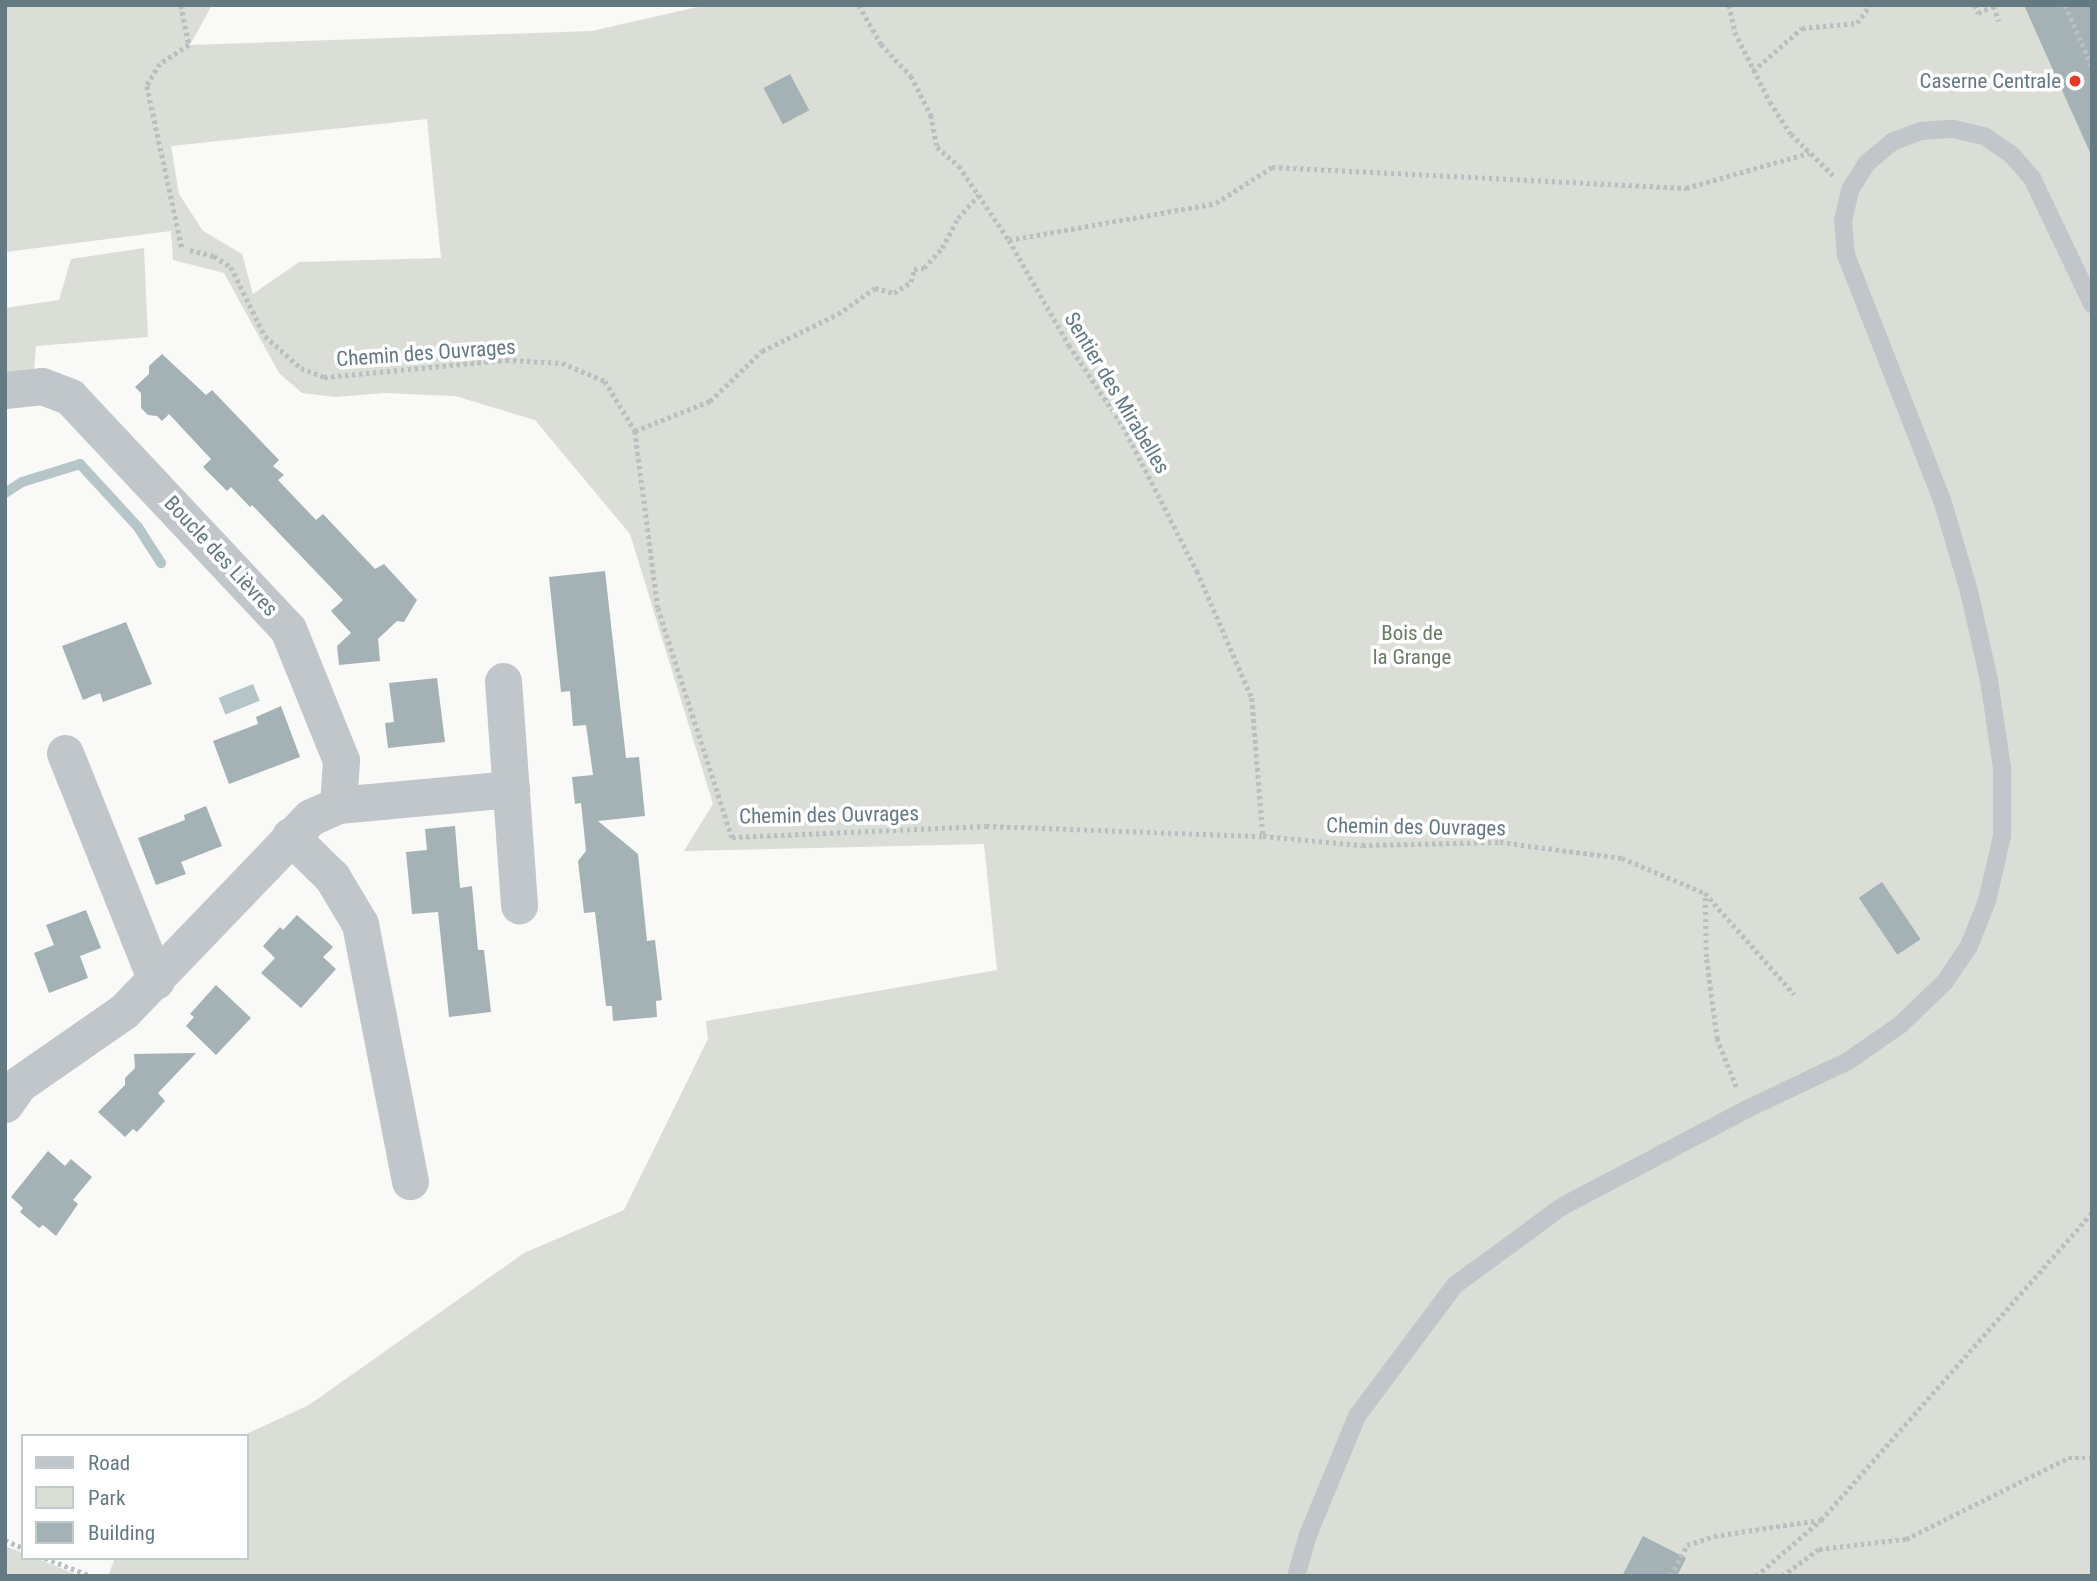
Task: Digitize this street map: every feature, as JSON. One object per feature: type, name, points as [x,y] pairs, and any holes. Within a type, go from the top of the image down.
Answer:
[{"type":"street","name":"Boucle des Lièvres","points":[[5,390],[42,386],[70,397],[288,629],[341,760],[338,805]]},
{"type":"street","points":[[503,681],[519,905]]},
{"type":"street","points":[[65,753],[156,979]]},
{"type":"street","points":[[12,1094],[124,1011],[311,817],[338,805],[510,789]]},
{"type":"street","points":[[290,836],[332,877],[360,923],[410,1181]]},
{"type":"lane","points":[[1296,1576],[1308,1535],[1357,1416],[1455,1285],[1563,1206],[1745,1110],[1848,1061],[1900,1025],[1944,983],[1969,946],[1987,901],[2002,836],[2002,768],[1989,680],[1969,591],[1941,500],[1846,255],[1843,221],[1850,190],[1875,156],[1892,142],[1921,131],[1953,129],[1984,136],[2011,153],[2032,178],[2092,304]]},
{"type":"path","points":[[181,5],[189,45],[160,64],[147,86],[182,248]]},
{"type":"path","name":"Sentier des Mirabelles","points":[[859,5],[881,44],[911,76],[931,115],[937,146],[960,166],[1009,240],[1069,345],[1123,426],[1197,571],[1252,698],[1263,836]]},
{"type":"path","points":[[1729,5],[1735,32],[1753,71],[1791,134],[1850,190]]},
{"type":"path","points":[[1753,71],[1802,28],[1857,23],[1870,5]]},
{"type":"path","points":[[1975,5],[1978,13],[1994,6],[1999,21]]},
{"type":"path","points":[[2065,5],[2092,66]]},
{"type":"path","points":[[1009,240],[1216,203],[1272,167],[1686,188],[1809,153]]},
{"type":"path","points":[[635,431],[710,401],[762,351],[838,314],[875,288],[894,293],[911,282],[914,270],[924,268],[943,248],[958,218],[979,195]]},
{"type":"path","name":"Chemin des Ouvrages","points":[[190,250],[214,256],[230,267],[265,336],[300,368],[324,377],[506,360],[562,363],[605,381],[635,431],[657,608],[732,837],[986,826],[1263,836],[1362,845],[1500,842],[1622,858],[1705,893]]},
{"type":"path","points":[[1705,893],[1706,957],[1717,1039],[1745,1110]]},
{"type":"path","points":[[1705,893],[1794,994]]},
{"type":"path","points":[[1756,1576],[1821,1520],[2092,1213]]},
{"type":"path","points":[[1782,1576],[1819,1549],[1906,1539],[2068,1458],[2092,1458]]},
{"type":"path","points":[[1671,1576],[1687,1545],[1714,1536],[1821,1520]]},
{"type":"path","points":[[5,1540],[21,1547]]},
{"type":"path","points":[[50,1560],[91,1576]]},
{"type":"green space","name":"Bois de la Grange","points":[[5,5],[212,5],[190,45],[592,31],[706,5],[2092,5],[2092,1576],[108,1576],[114,1560],[248,1560],[246,1434],[309,1405],[524,1253],[624,1210],[708,1039],[706,1021],[997,970],[984,844],[684,851],[713,804],[630,534],[535,420],[455,396],[384,393],[336,397],[302,393],[279,373],[224,273],[173,260],[171,231],[5,252]],"holes":[[[427,119],[441,258],[299,262],[253,294],[242,254],[203,231],[179,194],[171,146]]]},
{"type":"green space","points":[[144,248],[148,337],[36,346],[34,370],[5,373],[5,308],[59,300],[71,259]]},
{"type":"green space","points":[[5,1546],[21,1552],[21,1560],[41,1560],[80,1576],[5,1576]]},
{"type":"shaded area","points":[[253,684],[260,701],[225,715],[219,698]]},
{"type":"building","name":"Caserne Centrale","points":[[2024,5],[2092,5],[2092,157]]},
{"type":"building","points":[[790,74],[809,110],[783,124],[764,88]]},
{"type":"building","points":[[162,354],[206,395],[212,390],[279,460],[273,466],[284,475],[278,480],[316,520],[323,514],[375,569],[384,564],[417,600],[404,622],[397,621],[378,639],[380,661],[339,665],[337,646],[351,633],[331,611],[343,600],[252,505],[250,507],[231,487],[227,491],[203,467],[211,459],[169,414],[162,421],[157,416],[148,415],[141,408],[141,393],[135,387],[149,374],[149,366]]},
{"type":"building","points":[[605,571],[626,758],[639,757],[645,816],[598,821],[638,854],[647,941],[655,940],[662,1000],[656,1001],[657,1017],[613,1021],[612,1006],[606,1006],[595,912],[584,913],[578,861],[586,851],[581,803],[575,804],[572,777],[593,775],[586,725],[573,726],[570,691],[561,692],[549,577]]},
{"type":"building","points":[[126,622],[152,684],[103,702],[100,693],[83,700],[62,646]]},
{"type":"building","points":[[437,678],[445,742],[388,748],[385,723],[394,722],[389,683]]},
{"type":"building","points":[[281,706],[300,757],[229,784],[213,741],[258,724],[256,717]]},
{"type":"building","points":[[206,806],[222,846],[181,862],[186,874],[156,885],[138,838],[185,820],[184,815]]},
{"type":"building","points":[[455,826],[460,888],[472,886],[478,950],[484,950],[491,1012],[449,1017],[438,912],[412,914],[406,852],[427,850],[425,829]]},
{"type":"building","points":[[1882,882],[1921,939],[1897,955],[1859,898]]},
{"type":"building","points":[[86,910],[101,948],[80,956],[88,978],[49,993],[34,953],[54,945],[46,925]]},
{"type":"building","points":[[297,915],[333,947],[323,957],[336,969],[301,1008],[261,973],[275,958],[263,946],[280,927],[283,930]]},
{"type":"building","points":[[216,985],[251,1018],[216,1055],[186,1026],[194,1017],[190,1014]]},
{"type":"building","points":[[196,1053],[158,1093],[165,1101],[137,1132],[133,1129],[125,1137],[98,1112],[125,1085],[125,1078],[135,1068],[134,1054]]},
{"type":"building","points":[[48,1151],[65,1166],[71,1159],[92,1177],[73,1200],[78,1204],[56,1236],[43,1225],[39,1228],[20,1212],[23,1208],[11,1197]]},
{"type":"building","points":[[1643,1536],[1686,1558],[1677,1576],[1622,1576]]},
{"type":"waterway","points":[[5,493],[22,482],[80,464],[138,527],[161,563]]},
{"type":"place","name":"Caserne Centrale","points":[[2075,81]]}]
